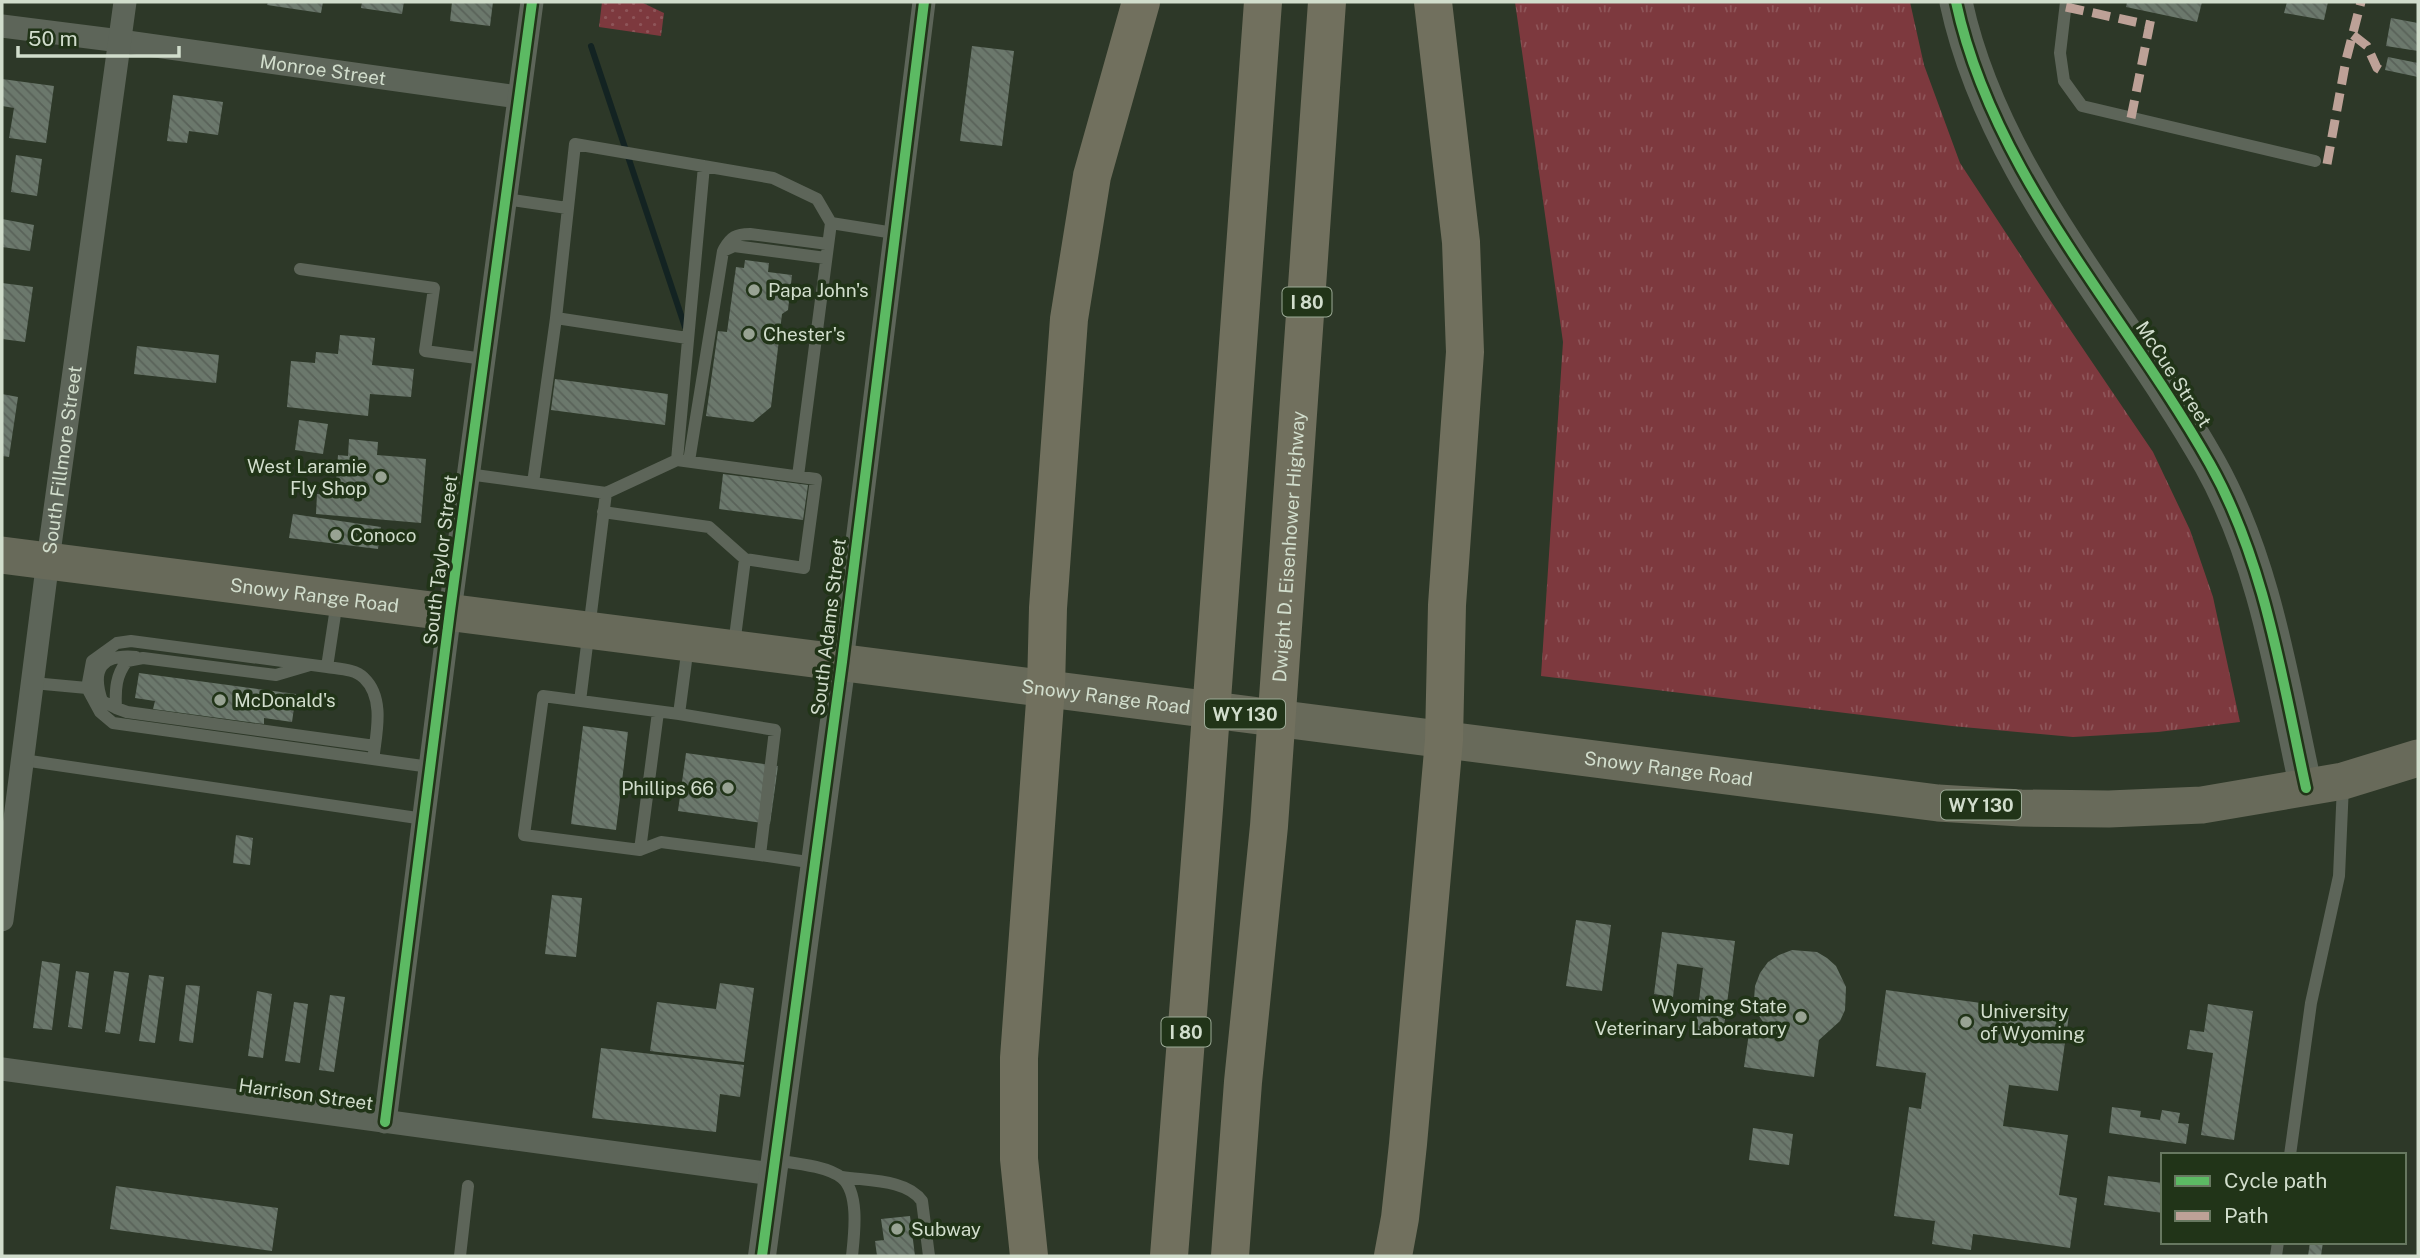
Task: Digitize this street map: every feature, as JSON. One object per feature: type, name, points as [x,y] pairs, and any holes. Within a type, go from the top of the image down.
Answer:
[{"type":"highway","points":[[1029,1256],[1019,1159],[1019,1058],[1069,319],[1092,176],[1142,2]]},
{"type":"highway","name":"I 80","points":[[1169,1256],[1263,2]]},
{"type":"highway","name":"Dwight D. Eisenhower Highway","points":[[1230,1256],[1243,1082],[1269,826],[1327,2]]},
{"type":"highway","points":[[1393,1256],[1408,1144],[1444,740],[1447,605],[1465,352],[1461,242],[1433,2]]},
{"type":"main road","name":"McCue Street","points":[[1956,2],[1985,95],[2008,143],[2059,229],[2183,419],[2211,465],[2237,519],[2259,586],[2306,788]]},
{"type":"main road","name":"Snowy Range Road","points":[[2,555],[1937,803],[2109,809],[2202,805],[2343,781],[2418,758]]},
{"type":"street","name":"South Fillmore Street","points":[[2,920],[8,823],[23,760],[125,2]]},
{"type":"street","name":"South Taylor Street","points":[[385,1122],[532,2]]},
{"type":"street","name":"South Adams Street","points":[[762,1256],[842,662],[924,2]]},
{"type":"street","name":"Monroe Street","points":[[2,26],[518,97]]},
{"type":"street","name":"Harrison Street","points":[[2,1069],[385,1122],[773,1167]]},
{"type":"lane","points":[[2066,2],[2060,53],[2064,81],[2082,106],[2315,161]]},
{"type":"lane","points":[[533,483],[556,318],[575,144],[773,178],[817,199],[831,223],[798,476]]},
{"type":"lane","points":[[683,461],[687,338],[704,166]]},
{"type":"lane","points":[[505,199],[567,208]]},
{"type":"lane","points":[[831,223],[894,233]]},
{"type":"lane","points":[[683,461],[723,250],[730,239],[737,234],[750,234],[828,244]]},
{"type":"lane","points":[[723,250],[734,246],[826,258]]},
{"type":"lane","points":[[300,268],[434,288],[425,351],[484,359]]},
{"type":"lane","points":[[556,318],[687,338]]},
{"type":"lane","points":[[468,474],[606,493],[683,461],[816,479],[804,568],[745,559],[709,527],[603,512]]},
{"type":"lane","points":[[580,701],[606,493]]},
{"type":"lane","points":[[733,648],[745,559]]},
{"type":"lane","points":[[327,667],[337,597]]},
{"type":"lane","points":[[131,641],[353,672],[365,678],[378,710],[374,752],[113,723],[100,712],[87,688],[92,661],[117,643],[131,641]]},
{"type":"lane","points":[[679,714],[689,642]]},
{"type":"lane","points":[[310,665],[276,675],[116,656],[101,666],[97,674],[98,690],[102,701],[116,708],[374,752],[430,767]]},
{"type":"lane","points":[[116,708],[118,672],[127,660],[143,658]]},
{"type":"lane","points":[[33,682],[87,688]]},
{"type":"lane","points":[[760,855],[775,730],[543,696],[524,835],[640,850],[661,842],[815,863]]},
{"type":"lane","points":[[640,850],[658,712]]},
{"type":"lane","points":[[23,760],[424,819]]},
{"type":"lane","points":[[2290,1153],[2311,1003],[2339,876],[2343,781]]},
{"type":"lane","points":[[773,1167],[817,1167],[842,1177],[903,1186],[917,1194],[922,1201],[929,1256]]},
{"type":"lane","points":[[842,1177],[851,1191],[855,1226],[852,1256]]},
{"type":"lane","points":[[460,1256],[468,1186]]},
{"type":"green space","points":[[602,2],[641,2],[664,13],[661,36],[599,27]]},
{"type":"green space","points":[[1515,2],[1910,2],[1924,65],[1960,163],[2153,452],[2190,530],[2213,597],[2240,722],[2158,732],[2073,737],[1952,726],[1541,676],[1563,342]]},
{"type":"building","points":[[268,2],[323,2],[321,13],[267,5]]},
{"type":"building","points":[[362,2],[404,2],[402,14],[361,8]]},
{"type":"building","points":[[452,2],[493,2],[490,26],[450,21]]},
{"type":"building","points":[[2127,2],[2202,2],[2197,22],[2126,7]]},
{"type":"building","points":[[2287,2],[2328,2],[2324,20],[2284,13]]},
{"type":"building","points":[[2391,18],[2418,23],[2418,51],[2386,46]]},
{"type":"building","points":[[972,46],[1014,51],[1002,146],[960,141]]},
{"type":"building","points":[[2388,57],[2418,63],[2418,77],[2385,70]]},
{"type":"building","points":[[2,79],[54,86],[46,143],[9,138],[14,108],[2,106]]},
{"type":"building","points":[[173,95],[223,102],[218,135],[189,131],[187,143],[167,141]]},
{"type":"building","points":[[16,155],[42,159],[37,196],[11,192]]},
{"type":"building","points":[[2,219],[34,225],[30,251],[2,247]]},
{"type":"building","points":[[745,260],[769,263],[768,272],[792,275],[788,310],[782,314],[771,407],[753,422],[706,416],[718,331],[727,332],[736,267],[744,268]]},
{"type":"building","points":[[2,283],[33,287],[25,342],[2,339]]},
{"type":"building","points":[[340,335],[375,338],[372,365],[414,369],[411,397],[370,394],[368,416],[287,407],[291,361],[315,363],[316,352],[338,354]]},
{"type":"building","points":[[137,346],[219,355],[216,383],[134,374]]},
{"type":"building","points":[[555,379],[668,394],[665,425],[551,410]]},
{"type":"building","points":[[2,394],[18,397],[9,457],[2,456]]},
{"type":"building","points":[[299,420],[328,424],[323,454],[295,450]]},
{"type":"building","name":"West Laramie Fly Shop","points":[[349,439],[378,442],[377,455],[426,459],[421,523],[316,514],[317,494],[335,496],[338,455],[348,456]]},
{"type":"building","points":[[723,474],[808,485],[803,520],[719,509]]},
{"type":"building","points":[[293,514],[381,527],[378,549],[289,538]]},
{"type":"building","name":"McDonald's","points":[[139,673],[296,694],[292,722],[264,718],[264,724],[153,709],[155,701],[135,698]]},
{"type":"building","points":[[583,726],[628,732],[616,830],[571,824]]},
{"type":"building","name":"Phillips 66","points":[[686,753],[778,766],[770,824],[678,811]]},
{"type":"building","points":[[236,835],[253,838],[250,865],[233,863]]},
{"type":"building","points":[[552,895],[582,898],[576,957],[545,954]]},
{"type":"building","points":[[1576,920],[1611,925],[1602,991],[1566,986]]},
{"type":"building","points":[[1662,932],[1735,941],[1723,1035],[1695,1032],[1703,968],[1677,964],[1673,997],[1654,994]]},
{"type":"building","name":"Wyoming State Veterinary Laboratory","points":[[1792,950],[1817,952],[1827,958],[1836,966],[1846,987],[1845,1010],[1840,1021],[1819,1040],[1814,1077],[1744,1067],[1749,1033],[1763,1035],[1768,1029],[1757,1013],[1754,1000],[1760,973],[1768,962]]},
{"type":"building","points":[[42,961],[60,964],[52,1030],[33,1028]]},
{"type":"building","points":[[76,971],[89,973],[82,1029],[68,1027]]},
{"type":"building","points":[[114,971],[129,973],[120,1034],[105,1032]]},
{"type":"building","points":[[149,975],[164,977],[155,1043],[139,1041]]},
{"type":"building","points":[[720,983],[754,988],[744,1062],[650,1051],[657,1002],[716,1009]]},
{"type":"building","points":[[186,985],[200,986],[193,1043],[179,1041]]},
{"type":"building","points":[[1886,990],[2069,1015],[2058,1091],[2009,1085],[2003,1126],[2068,1135],[2059,1195],[2077,1198],[2070,1248],[1973,1234],[1971,1250],[1932,1244],[1935,1221],[1894,1216],[1909,1107],[1921,1109],[1926,1073],[1876,1066]]},
{"type":"building","points":[[257,991],[272,994],[263,1058],[248,1056]]},
{"type":"building","points":[[330,995],[345,997],[334,1072],[319,1070]]},
{"type":"building","points":[[294,1002],[308,1004],[300,1063],[285,1061]]},
{"type":"building","points":[[2208,1004],[2253,1011],[2234,1140],[2201,1135],[2213,1053],[2187,1049],[2190,1030],[2204,1032]]},
{"type":"building","points":[[601,1048],[744,1065],[740,1097],[720,1094],[716,1132],[592,1118]]},
{"type":"building","points":[[2112,1107],[2141,1111],[2140,1117],[2160,1120],[2162,1110],[2180,1113],[2178,1123],[2189,1124],[2186,1144],[2109,1133]]},
{"type":"building","points":[[1753,1128],[1793,1134],[1789,1165],[1749,1160]]},
{"type":"building","points":[[2108,1176],[2161,1183],[2161,1213],[2104,1205]]},
{"type":"building","points":[[116,1186],[278,1208],[272,1251],[110,1229]]},
{"type":"building","name":"Subway","points":[[910,1216],[915,1256],[877,1256],[875,1241],[884,1240],[881,1219]]},
{"type":"building","points":[[2310,1244],[2323,1244],[2321,1256],[2308,1256]]},
{"type":"waterway","points":[[591,46],[685,327]]},
{"type":"marked path","points":[[2327,164],[2346,60],[2361,2]]},
{"type":"marked path","points":[[2066,7],[2149,25]]},
{"type":"marked path","points":[[2131,118],[2152,13]]},
{"type":"marked path","points":[[2353,35],[2367,46],[2377,68],[2387,74]]},
{"type":"cycle path","points":[[385,1122],[532,2]]},
{"type":"cycle path","points":[[762,1256],[842,662],[924,2]]},
{"type":"cycle path","points":[[1956,2],[1974,65],[1999,126],[2030,184],[2176,408],[2210,464],[2229,502],[2245,541],[2270,622],[2306,788]]},
{"type":"place","name":"Papa John's","points":[[754,290]]},
{"type":"place","name":"Chester's","points":[[749,334]]},
{"type":"place","name":"West Laramie Fly Shop","points":[[381,477]]},
{"type":"place","name":"Conoco","points":[[336,535]]},
{"type":"place","name":"McDonald's","points":[[220,700]]},
{"type":"place","name":"Phillips 66","points":[[728,788]]},
{"type":"place","name":"Wyoming State Veterinary Laboratory","points":[[1801,1017]]},
{"type":"place","name":"University of Wyoming","points":[[1966,1022]]},
{"type":"place","name":"Subway","points":[[897,1229]]}]
